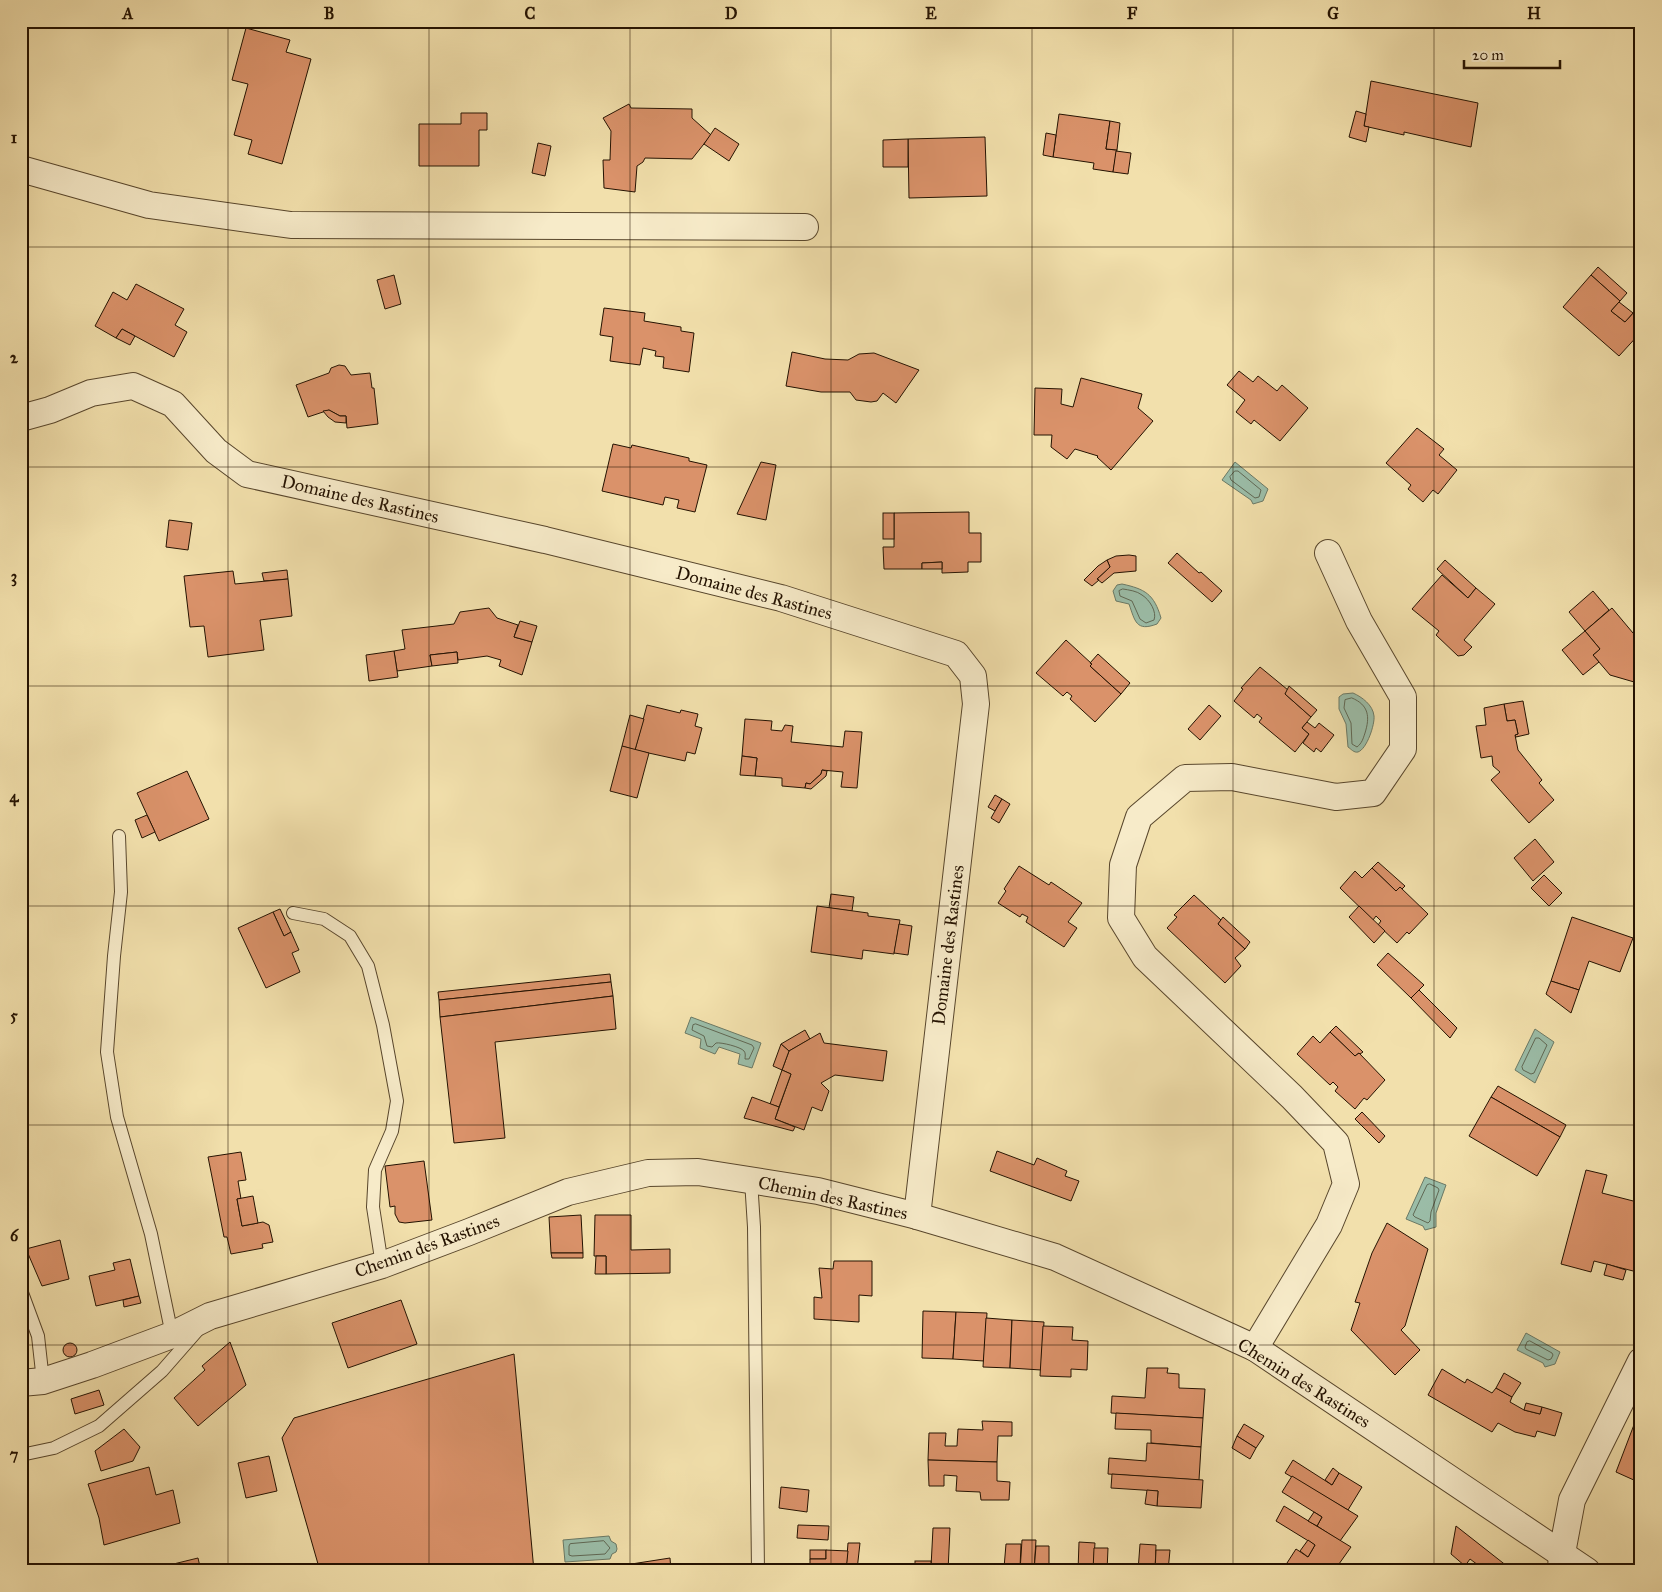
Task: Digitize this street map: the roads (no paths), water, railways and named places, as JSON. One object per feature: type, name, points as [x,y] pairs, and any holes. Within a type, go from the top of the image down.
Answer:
[{"type":"street","points":[[21,169],[149,205],[291,225],[806,228]]},
{"type":"street","name":"Domaine des Rastines","points":[[21,418],[50,410],[91,394],[133,386],[173,404],[216,451],[247,474],[545,540],[781,598],[956,654],[973,676],[976,704],[917,1216]]},
{"type":"street","points":[[1255,1348],[1329,1225],[1346,1184],[1336,1143],[1292,1097],[1145,957],[1121,918],[1123,865],[1139,818],[1185,778],[1232,777],[1336,797],[1373,793],[1403,749],[1403,697],[1359,621],[1328,553]]},
{"type":"street","name":"Chemin des Rastines","points":[[32,1382],[92,1365],[172,1335],[210,1316],[382,1265],[568,1192],[648,1173],[698,1172],[818,1192],[917,1216],[1056,1257],[1255,1348],[1561,1562],[1587,1571]]},
{"type":"street","points":[[1561,1562],[1572,1500],[1641,1361]]},
{"type":"lane","points":[[119,836],[121,892],[107,1052],[117,1117],[150,1234],[172,1335]]},
{"type":"lane","points":[[294,913],[324,918],[350,936],[368,966],[383,1025],[397,1101],[392,1131],[376,1170],[372,1207],[382,1265]]},
{"type":"lane","points":[[751,1180],[754,1227],[758,1571]]},
{"type":"lane","points":[[21,1290],[38,1336],[32,1382]]},
{"type":"lane","points":[[21,1455],[54,1448],[99,1426],[162,1371],[210,1316]]},
{"type":"water","points":[[1235,462],[1268,489],[1263,501],[1253,504],[1251,500],[1222,480]]},
{"type":"water","points":[[1122,584],[1137,588],[1152,598],[1161,618],[1157,624],[1145,627],[1140,626],[1135,620],[1129,604],[1116,601],[1113,591],[1117,585]]},
{"type":"water","points":[[1353,693],[1372,708],[1374,716],[1372,730],[1364,746],[1358,752],[1348,747],[1346,724],[1339,709],[1339,697],[1343,694]]},
{"type":"water","points":[[691,1017],[761,1043],[752,1068],[738,1064],[740,1054],[719,1047],[715,1054],[700,1048],[701,1039],[685,1033]]},
{"type":"water","points":[[1535,1029],[1554,1042],[1535,1083],[1515,1070]]},
{"type":"water","points":[[1425,1177],[1446,1185],[1436,1213],[1436,1227],[1425,1230],[1423,1226],[1406,1219]]},
{"type":"water","points":[[1526,1333],[1560,1352],[1555,1364],[1545,1367],[1543,1363],[1517,1350]]},
{"type":"water","points":[[609,1536],[611,1541],[616,1544],[617,1549],[610,1559],[565,1562],[563,1540]]}]
